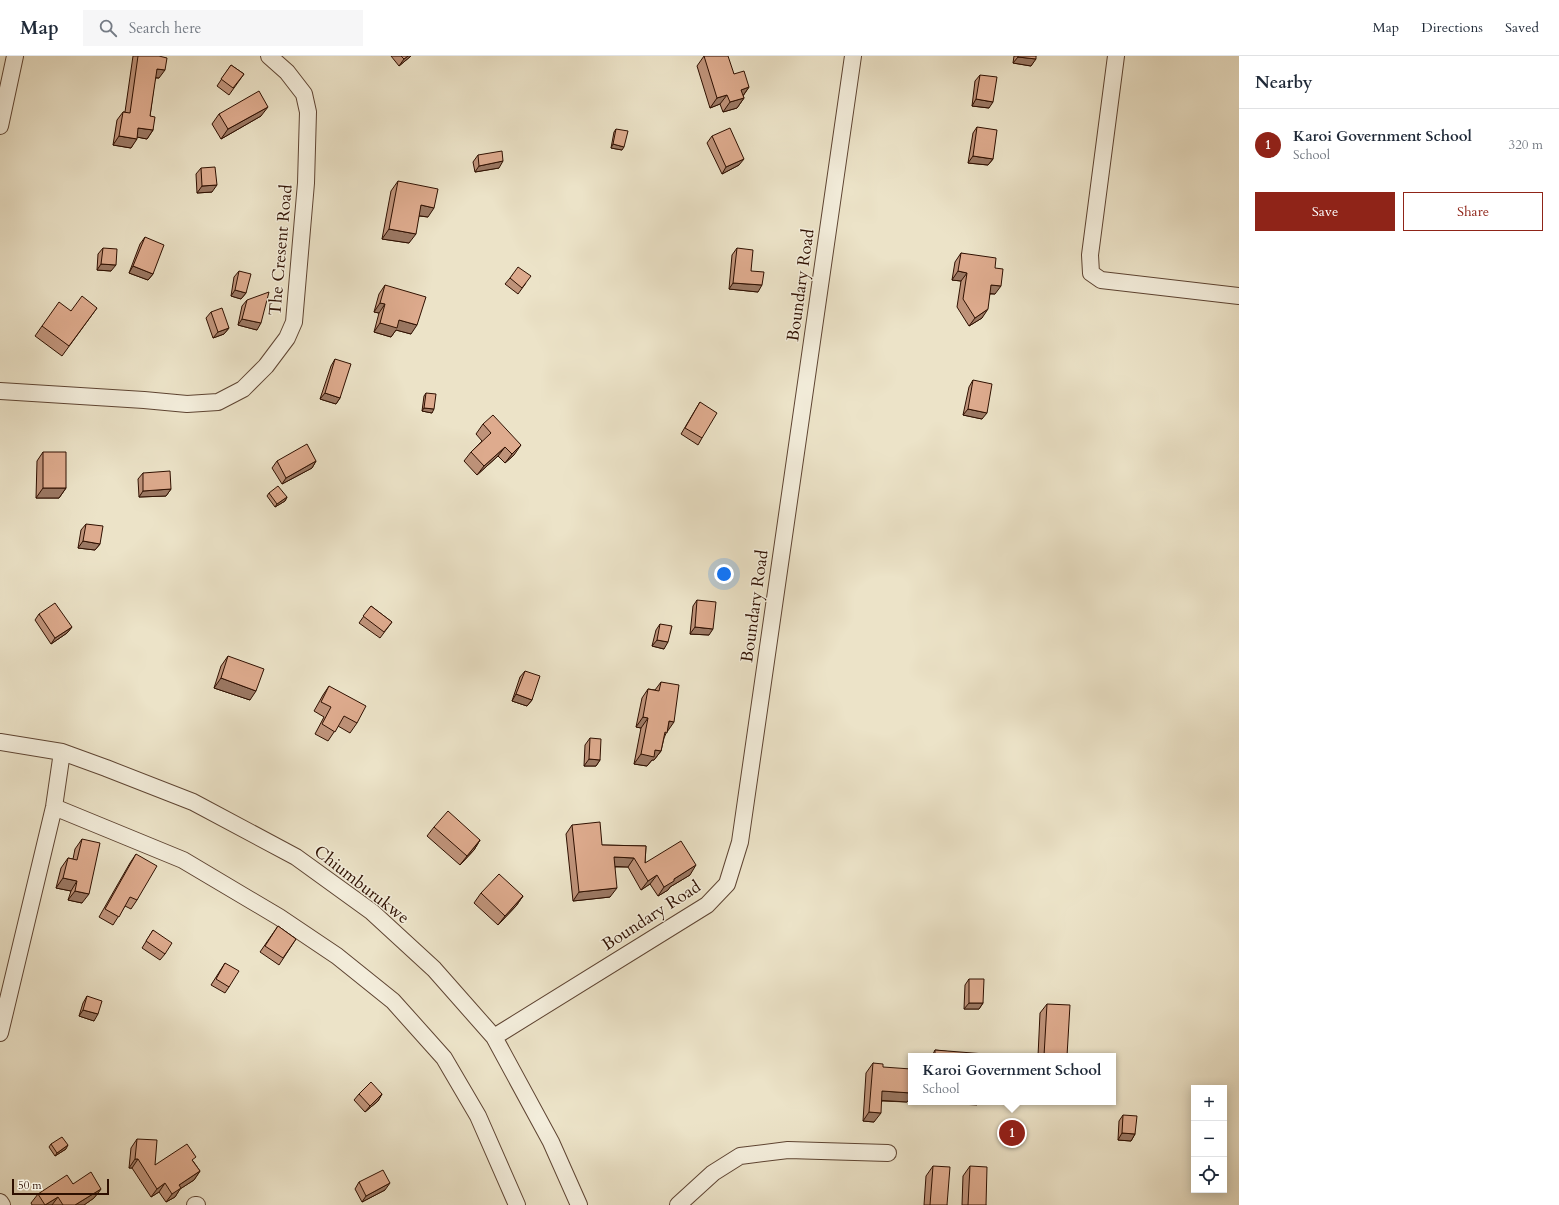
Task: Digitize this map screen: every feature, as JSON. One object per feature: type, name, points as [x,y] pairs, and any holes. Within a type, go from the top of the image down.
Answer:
[{"type":"street","points":[[0,126],[15,56]]},
{"type":"street","name":"The Cresent Road","points":[[0,391],[187,404],[218,402],[243,389],[266,366],[287,338],[294,322],[306,183],[308,112],[304,94],[287,72],[269,56]]},
{"type":"street","name":"Boundary Road","points":[[494,1036],[707,905],[727,884],[741,834],[853,56]]},
{"type":"street","points":[[1116,56],[1090,255],[1092,273],[1101,280],[1239,296]]},
{"type":"street","name":"Chiumburukwe","points":[[0,742],[62,752],[194,802],[296,857],[372,912],[434,969],[494,1036],[551,1142],[579,1205]]},
{"type":"street","points":[[0,1033],[54,807],[62,752]]},
{"type":"street","points":[[54,807],[183,860],[279,917],[337,956],[393,1001],[444,1058],[478,1116],[513,1204]]},
{"type":"street","points":[[678,1205],[713,1173],[740,1156],[788,1150],[888,1153]]},
{"type":"building","points":[[138,56],[159,56],[167,58],[165,70],[157,69],[150,116],[155,117],[153,130],[138,128],[137,139],[119,136],[123,112],[130,113]]},
{"type":"building","points":[[401,56],[408,56],[404,59]]},
{"type":"building","points":[[704,56],[728,56],[734,74],[744,71],[749,87],[741,90],[744,98],[730,102],[727,95],[717,98]]},
{"type":"building","points":[[1036,56],[1036,59],[1018,57]]},
{"type":"building","points":[[231,65],[244,74],[233,88],[221,79]]},
{"type":"building","points":[[980,75],[997,77],[993,102],[976,99]]},
{"type":"building","points":[[259,91],[268,107],[228,129],[219,114]]},
{"type":"building","points":[[977,127],[997,130],[993,159],[973,156]]},
{"type":"building","points":[[730,128],[744,159],[726,167],[712,136]]},
{"type":"building","points":[[616,129],[628,131],[624,147],[613,144]]},
{"type":"building","points":[[502,151],[503,161],[479,166],[478,155]]},
{"type":"building","points":[[215,167],[217,185],[202,186],[201,168]]},
{"type":"building","points":[[398,181],[438,189],[434,208],[421,205],[416,234],[389,229]]},
{"type":"building","points":[[145,237],[164,245],[153,274],[133,266]]},
{"type":"building","points":[[103,248],[117,249],[116,265],[101,264]]},
{"type":"building","points":[[737,248],[753,250],[751,271],[764,272],[762,285],[733,283]]},
{"type":"building","points":[[961,253],[996,258],[995,268],[1003,269],[1001,286],[991,285],[988,309],[975,318],[963,299],[967,273],[958,271]]},
{"type":"building","points":[[518,267],[531,276],[522,288],[510,278]]},
{"type":"building","points":[[239,271],[251,274],[246,293],[235,290]]},
{"type":"building","points":[[385,285],[426,297],[417,325],[399,320],[397,328],[380,323],[385,304],[380,303]]},
{"type":"building","points":[[269,292],[261,323],[242,319],[247,300]]},
{"type":"building","points":[[82,296],[97,308],[69,346],[42,326],[59,302],[71,311]]},
{"type":"building","points":[[222,308],[229,328],[218,332],[211,312]]},
{"type":"building","points":[[335,359],[351,364],[340,398],[325,393]]},
{"type":"building","points":[[973,380],[992,384],[987,413],[968,409]]},
{"type":"building","points":[[426,393],[436,394],[434,409],[424,408]]},
{"type":"building","points":[[700,402],[717,413],[702,438],[685,428]]},
{"type":"building","points":[[493,415],[521,445],[512,454],[505,447],[484,466],[471,452],[491,433],[483,424]]},
{"type":"building","points":[[307,444],[316,461],[286,478],[277,461]]},
{"type":"building","points":[[43,452],[66,452],[66,488],[43,488]]},
{"type":"building","points":[[170,471],[171,489],[143,491],[143,473]]},
{"type":"building","points":[[278,486],[287,497],[277,504],[269,493]]},
{"type":"building","points":[[86,524],[103,526],[100,544],[83,541]]},
{"type":"building","points":[[697,600],[716,602],[713,629],[695,627]]},
{"type":"building","points":[[55,603],[72,627],[55,638],[39,614]]},
{"type":"building","points":[[371,606],[392,622],[384,632],[363,616]]},
{"type":"building","points":[[660,624],[672,626],[668,642],[657,640]]},
{"type":"building","points":[[228,656],[264,669],[256,691],[221,678]]},
{"type":"building","points":[[525,671],[540,676],[532,700],[516,694]]},
{"type":"building","points":[[661,682],[679,685],[674,722],[669,721],[661,751],[655,750],[654,757],[641,754],[648,718],[643,717],[648,689],[659,691]]},
{"type":"building","points":[[329,686],[366,706],[357,723],[344,716],[335,732],[322,724],[331,707],[321,702]]},
{"type":"building","points":[[590,738],[601,739],[600,760],[589,759]]},
{"type":"building","points":[[448,811],[480,840],[467,856],[434,827]]},
{"type":"building","points":[[600,822],[602,845],[646,846],[645,863],[681,841],[696,865],[664,887],[657,875],[648,881],[634,858],[614,857],[617,888],[579,892],[572,825]]},
{"type":"building","points":[[82,839],[100,843],[89,894],[75,891],[77,881],[63,878],[68,858],[77,860]]},
{"type":"building","points":[[136,854],[157,866],[137,900],[130,897],[119,917],[105,909]]},
{"type":"building","points":[[499,874],[523,896],[505,916],[481,893]]},
{"type":"building","points":[[278,926],[296,939],[283,958],[265,946]]},
{"type":"building","points":[[153,930],[172,943],[165,954],[146,941]]},
{"type":"building","points":[[225,963],[239,971],[229,987],[216,979]]},
{"type":"building","points":[[969,979],[984,979],[983,1003],[969,1003]]},
{"type":"building","points":[[87,996],[102,1001],[98,1014],[83,1010]]},
{"type":"building","points":[[1047,1004],[1070,1005],[1067,1053],[1044,1053]]},
{"type":"building","points":[[935,1050],[972,1053],[935,1053]]},
{"type":"building","points":[[873,1063],[883,1064],[883,1067],[908,1069],[908,1093],[882,1091],[881,1113],[869,1112]]},
{"type":"building","points":[[371,1082],[382,1094],[370,1106],[359,1094]]},
{"type":"building","points":[[1123,1115],[1137,1116],[1135,1134],[1122,1133]]},
{"type":"building","points":[[62,1137],[68,1145],[57,1153],[51,1144]]},
{"type":"building","points":[[137,1139],[157,1140],[155,1165],[187,1144],[196,1157],[192,1160],[200,1171],[179,1185],[181,1188],[172,1194],[165,1183],[157,1189],[138,1159],[135,1159]]},
{"type":"building","points":[[933,1166],[950,1167],[947,1205],[930,1205]]},
{"type":"building","points":[[970,1166],[987,1167],[986,1205],[968,1205]]},
{"type":"building","points":[[383,1170],[390,1183],[366,1196],[359,1182]]},
{"type":"building","points":[[91,1172],[101,1189],[75,1205],[63,1205],[58,1197],[45,1205],[38,1194],[67,1175],[73,1184]]},
{"type":"place","name":"Karoi Government School","points":[[1012,1133]]}]
